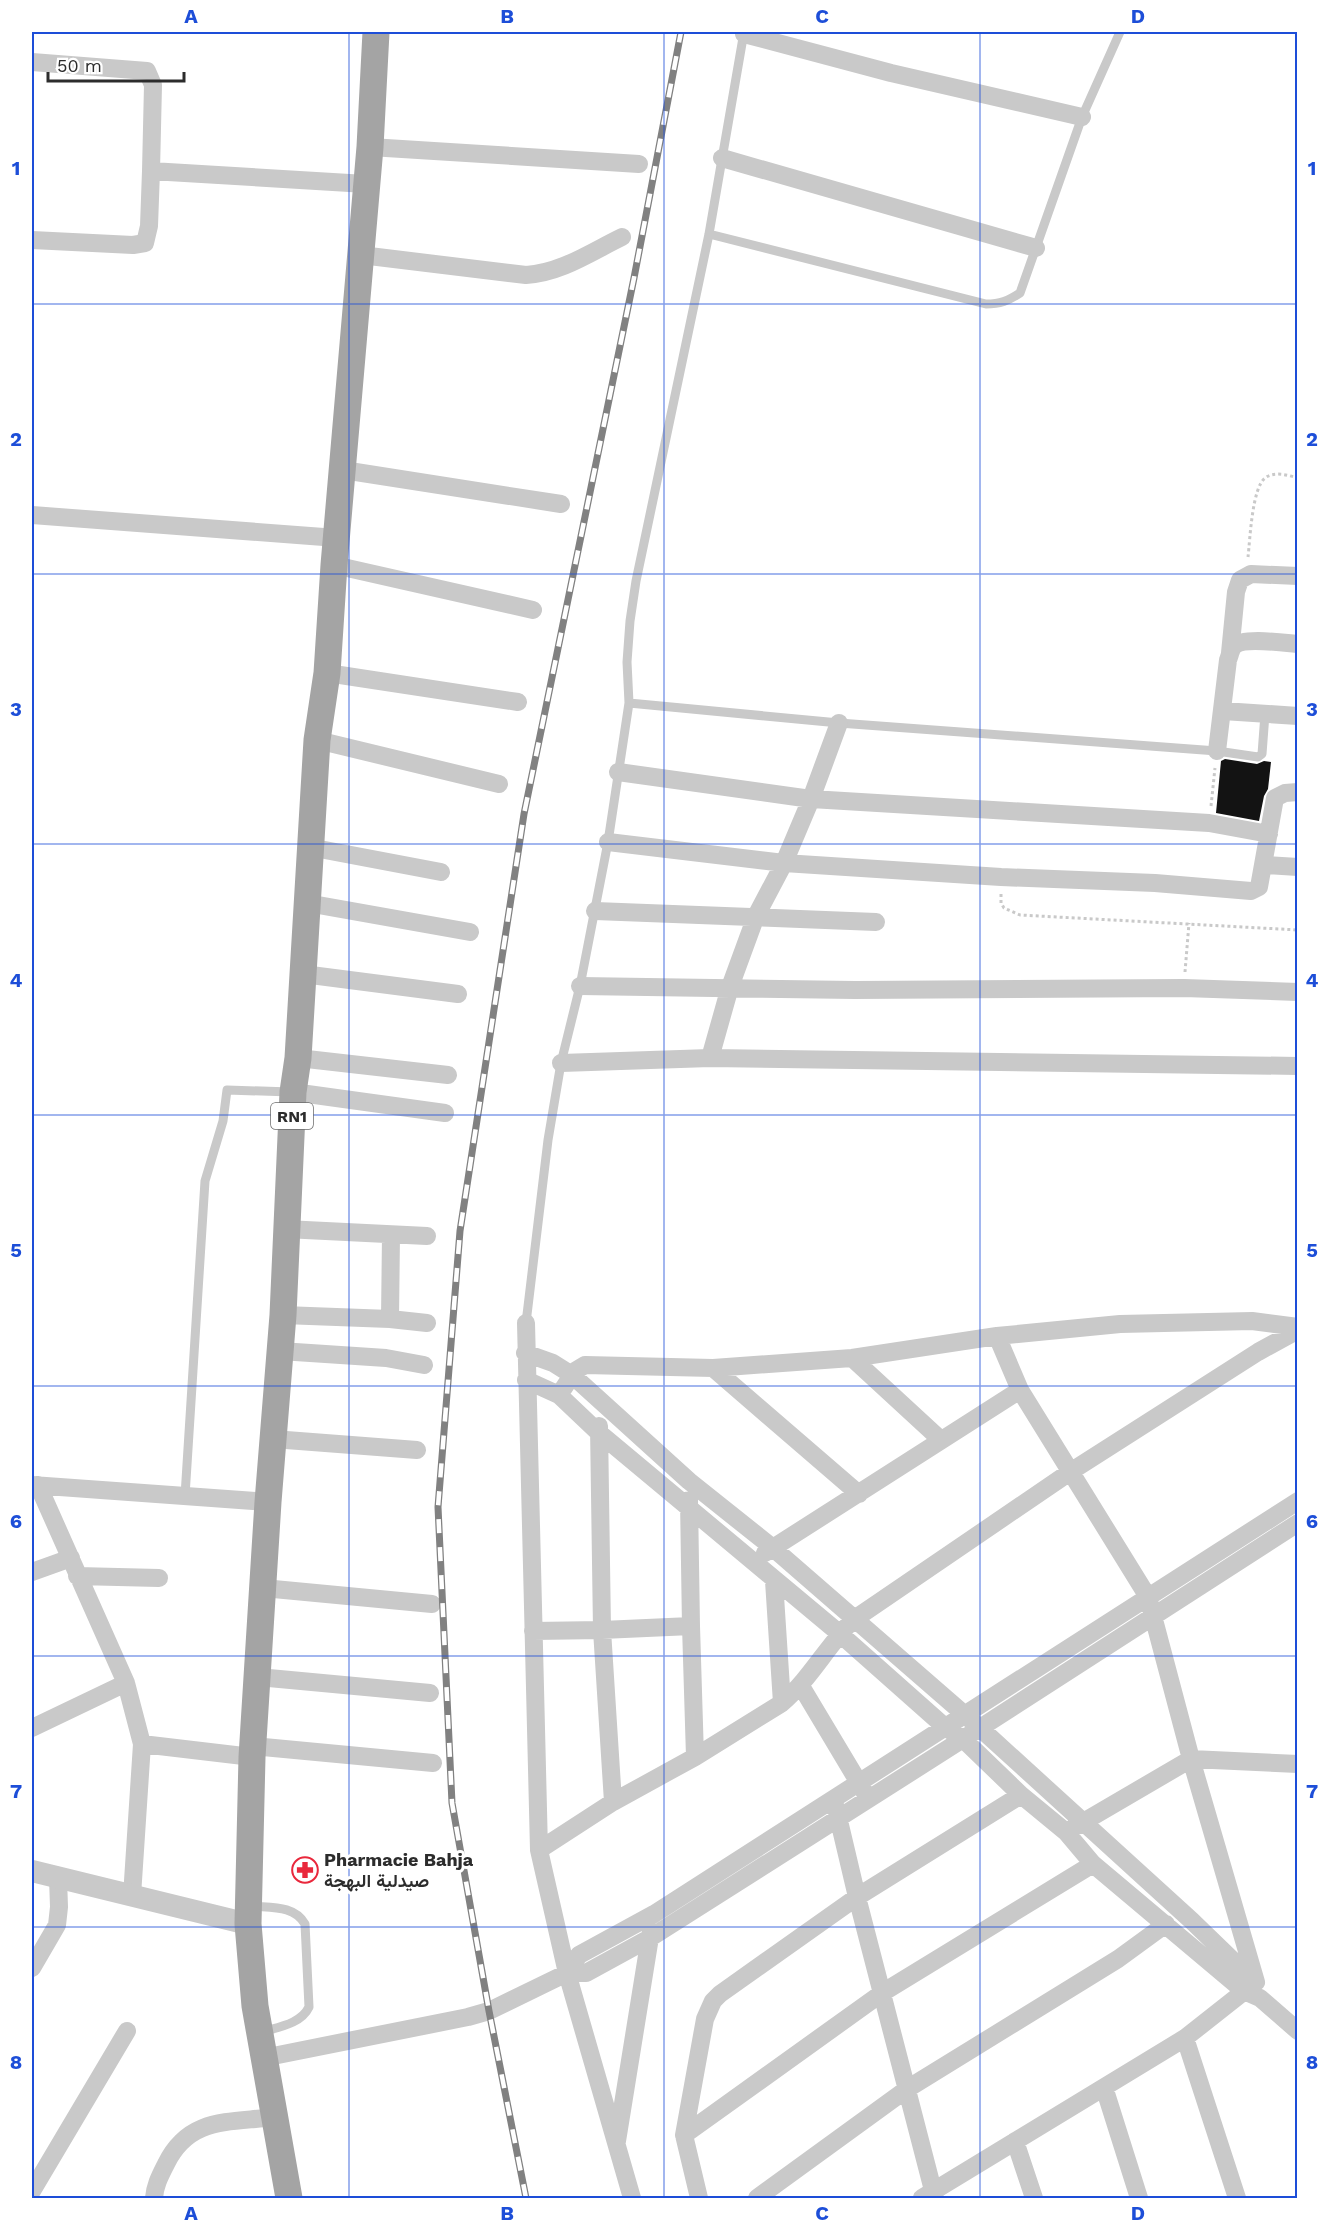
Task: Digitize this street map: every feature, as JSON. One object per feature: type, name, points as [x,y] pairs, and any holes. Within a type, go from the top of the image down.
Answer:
[{"type":"main road","name":"RN1","points":[[289,2199],[261,2045],[249,1915],[253,1752],[268,1502],[283,1315],[285,1229],[293,1092],[298,1058],[309,847],[317,740],[327,673],[334,565],[370,147],[376,32]]},
{"type":"street","points":[[744,33],[891,73],[1082,117]]},
{"type":"street","points":[[32,62],[147,71],[153,85],[149,226],[145,243],[133,245],[32,240]]},
{"type":"street","points":[[370,147],[639,164]]},
{"type":"street","points":[[722,158],[1036,248]]},
{"type":"street","points":[[151,171],[366,184]]},
{"type":"street","points":[[361,255],[536,275],[558,270],[622,237]]},
{"type":"street","points":[[343,470],[561,504]]},
{"type":"street","points":[[32,515],[337,538]]},
{"type":"street","points":[[334,565],[533,610]]},
{"type":"street","points":[[1217,751],[1236,592],[1240,580],[1251,574],[1298,576]]},
{"type":"street","points":[[1230,653],[1237,644],[1246,642],[1298,644]]},
{"type":"street","points":[[327,673],[518,702]]},
{"type":"street","points":[[1223,711],[1298,716]]},
{"type":"street","points":[[710,1058],[730,987],[756,916],[784,864],[812,799],[839,723]]},
{"type":"street","points":[[317,740],[498,784]]},
{"type":"street","points":[[618,772],[812,799],[1209,823],[1269,834]]},
{"type":"street","points":[[608,842],[784,864],[1001,877],[1155,883],[1251,891],[1259,888],[1265,865],[1275,798],[1285,793],[1298,792]]},
{"type":"street","points":[[309,847],[441,872]]},
{"type":"street","points":[[1265,865],[1298,867]]},
{"type":"street","points":[[307,903],[470,932]]},
{"type":"street","points":[[595,911],[876,922]]},
{"type":"street","points":[[303,974],[458,994]]},
{"type":"street","points":[[580,986],[855,990],[1184,988],[1298,992]]},
{"type":"street","points":[[298,1058],[448,1075]]},
{"type":"street","points":[[561,1063],[710,1058],[1298,1066]]},
{"type":"street","points":[[293,1092],[445,1113]]},
{"type":"street","points":[[285,1229],[427,1236]]},
{"type":"street","points":[[390,1319],[391,1235]]},
{"type":"street","points":[[283,1315],[390,1319],[426,1323]]},
{"type":"street","points":[[559,1395],[572,1375],[585,1365],[713,1368],[852,1358],[997,1336],[1120,1324],[1252,1321],[1298,1329]]},
{"type":"street","points":[[526,1323],[539,1850],[567,1973],[632,2199]]},
{"type":"street","points":[[539,1850],[613,1802],[695,1757],[782,1703],[801,1686],[839,1633],[853,1620],[1070,1472],[1298,1329]]},
{"type":"street","points":[[997,1336],[1020,1390],[1148,1597],[1253,1991]]},
{"type":"street","points":[[280,1351],[386,1358],[424,1365]]},
{"type":"street","points":[[525,1353],[553,1363],[572,1375],[689,1482],[773,1548],[853,1620],[980,1728],[1192,1921],[1253,1991]]},
{"type":"street","points":[[852,1358],[941,1440]]},
{"type":"street","points":[[713,1368],[859,1494]]},
{"type":"street","points":[[526,1380],[559,1395],[598,1432],[839,1633],[945,1727],[963,1739],[1021,1795],[1066,1832],[1093,1864],[1253,1991],[1298,2031]]},
{"type":"street","points":[[753,1561],[1020,1390]]},
{"type":"street","points":[[599,1400],[603,1630],[613,1802]]},
{"type":"street","points":[[273,1439],[417,1450]]},
{"type":"street","points":[[689,1482],[695,1757]]},
{"type":"street","points":[[35,1485],[268,1502]]},
{"type":"street","points":[[35,1485],[71,1558],[126,1683],[142,1744],[132,1896]]},
{"type":"street","points":[[567,1973],[579,1955],[654,1914],[1298,1501]]},
{"type":"street","points":[[261,2045],[468,2017],[489,2011],[567,1973],[586,1973],[650,1938],[1298,1523]]},
{"type":"street","points":[[36,1568],[71,1558]]},
{"type":"street","points":[[77,1576],[159,1578]]},
{"type":"street","points":[[774,1581],[782,1703]]},
{"type":"street","points":[[263,1588],[432,1604]]},
{"type":"street","points":[[533,1631],[691,1626]]},
{"type":"street","points":[[258,1677],[430,1693]]},
{"type":"street","points":[[32,1728],[126,1683]]},
{"type":"street","points":[[801,1686],[868,1798]]},
{"type":"street","points":[[142,1744],[432,1763]]},
{"type":"street","points":[[1066,1832],[1191,1759],[1298,1764]]},
{"type":"street","points":[[699,2199],[684,2135],[705,2019],[713,2001],[857,1898],[1021,1795]]},
{"type":"street","points":[[833,1798],[907,2089],[930,2196],[1015,2141],[1185,2038],[1253,1991]]},
{"type":"street","points":[[684,2135],[882,1994],[1093,1864]]},
{"type":"street","points":[[32,1871],[132,1896],[249,1915]]},
{"type":"street","points":[[32,1968],[57,1925],[58,1878]]},
{"type":"street","points":[[616,2145],[654,1914]]},
{"type":"street","points":[[757,2199],[907,2089],[1118,1959],[1166,1924]]},
{"type":"street","points":[[32,2192],[127,2031]]},
{"type":"street","points":[[1185,2038],[1237,2199]]},
{"type":"street","points":[[1104,2087],[1139,2199]]},
{"type":"street","points":[[154,2199],[154,2186],[170,2156],[182,2139],[196,2129],[274,2116]]},
{"type":"street","points":[[1015,2141],[1034,2199]]},
{"type":"lane","points":[[710,234],[986,304],[1008,301],[1020,294],[1082,117],[1120,32]]},
{"type":"lane","points":[[526,1323],[543,1175],[561,1063],[595,911],[629,703],[628,652],[636,581],[710,234],[744,33]]},
{"type":"lane","points":[[629,703],[839,723],[1260,756],[1264,746],[1265,714]]},
{"type":"lane","points":[[184,1496],[205,1181],[223,1121],[226,1090],[293,1092]]},
{"type":"lane","points":[[249,1915],[290,1910],[300,1915],[304,1924],[309,2007],[300,2019],[261,2045]]},
{"type":"path","points":[[1245,577],[1258,487],[1264,479],[1274,474],[1298,478]]},
{"type":"path","points":[[1209,823],[1217,751]]},
{"type":"path","points":[[1001,877],[1001,903],[1004,908],[1020,915],[1298,930]]},
{"type":"path","points":[[1184,988],[1189,923]]},
{"type":"building","points":[[1225,759],[1257,764],[1264,761],[1271,762],[1268,789],[1264,796],[1259,821],[1216,813],[1221,761]]},
{"type":"railway","points":[[526,2198],[489,2011],[452,1803],[438,1507],[460,1231],[524,814],[634,278],[681,32]]},
{"type":"place","name":"Pharmacie Bahja صيدلية البهجة","points":[[305,1870]]}]
